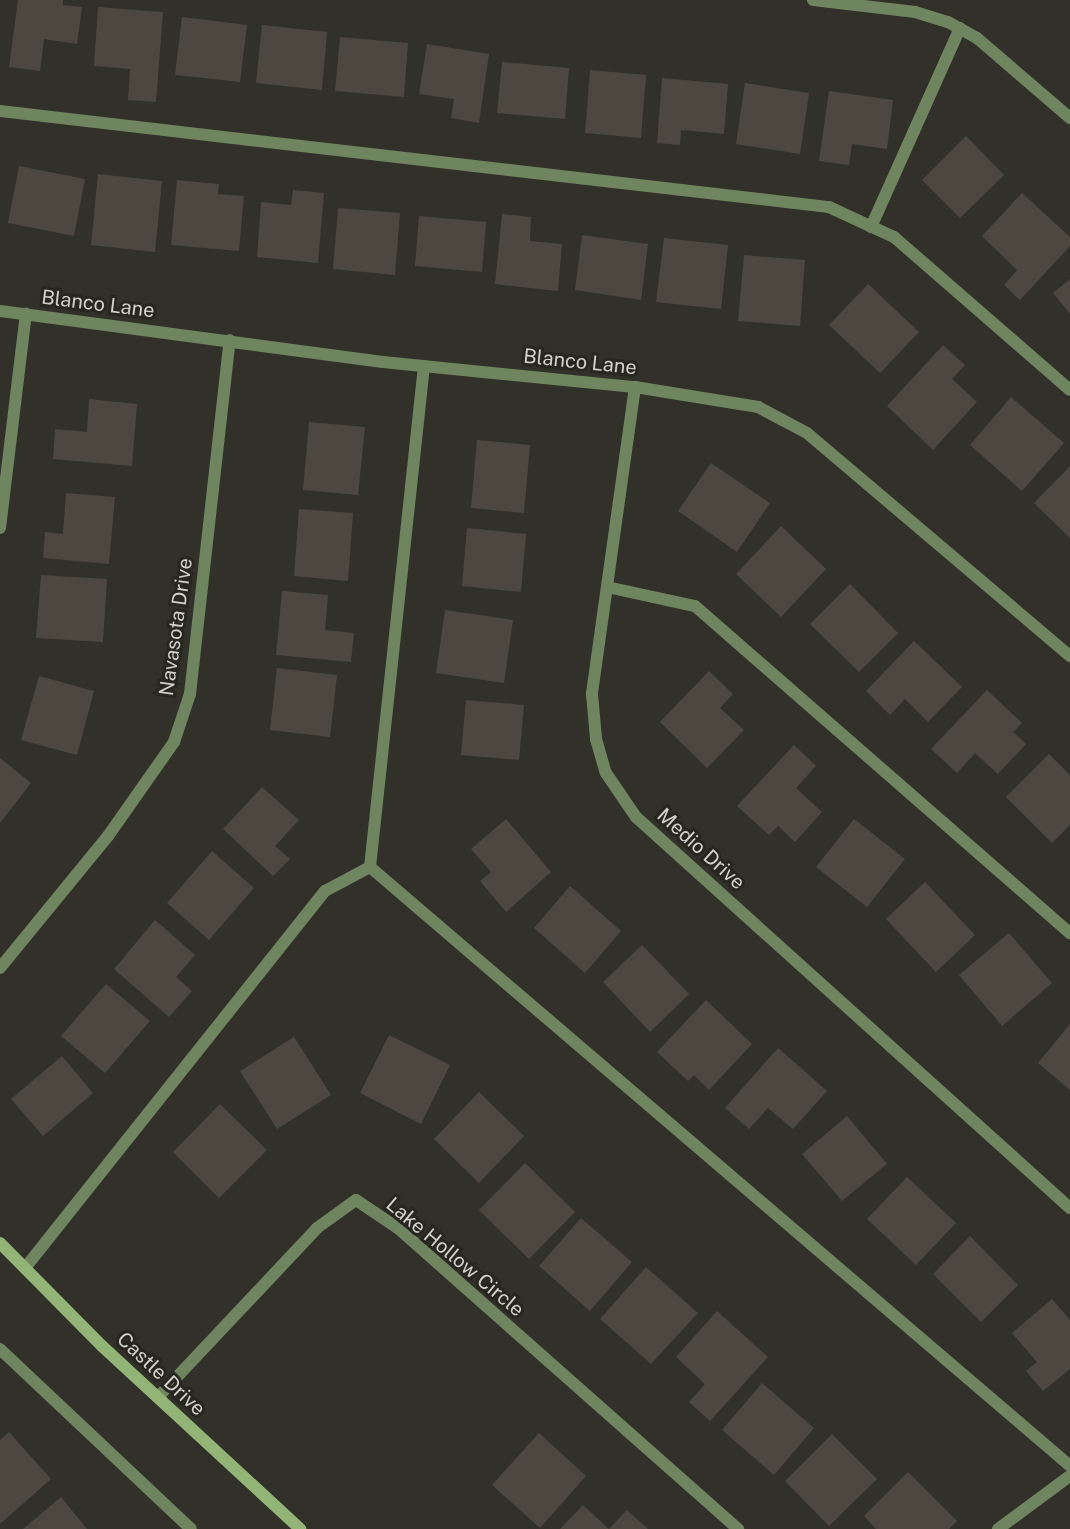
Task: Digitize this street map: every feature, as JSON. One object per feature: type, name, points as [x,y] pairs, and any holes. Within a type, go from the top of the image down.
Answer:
[{"type":"main road","name":"Castle Drive","points":[[0,1243],[158,1397],[300,1529]]},
{"type":"street","points":[[813,0],[915,12],[960,28],[977,38],[1070,118]]},
{"type":"street","points":[[872,227],[960,28]]},
{"type":"street","points":[[0,111],[830,207],[894,237],[1070,390]]},
{"type":"street","name":"Blanco Lane","points":[[0,311],[424,366],[635,387],[758,407],[807,433],[1070,656]]},
{"type":"street","points":[[0,528],[26,314]]},
{"type":"street","name":"Navasota Drive","points":[[0,968],[108,836],[174,742],[190,694],[230,340]]},
{"type":"street","points":[[370,867],[424,366]]},
{"type":"street","name":"Medio Drive","points":[[635,387],[592,694],[596,739],[606,773],[636,817],[1070,1208]]},
{"type":"street","points":[[607,587],[695,606],[1070,933]]},
{"type":"street","points":[[25,1268],[325,891],[370,867]]},
{"type":"street","points":[[370,867],[1070,1466]]},
{"type":"street","name":"Lake Hollow Circle","points":[[158,1397],[317,1228],[356,1200],[399,1229],[738,1529]]},
{"type":"street","points":[[0,1349],[191,1529]]},
{"type":"street","points":[[998,1529],[1070,1476]]},
{"type":"building","points":[[18,0],[63,0],[63,5],[82,7],[77,44],[44,39],[40,71],[9,67]]},
{"type":"building","points":[[98,7],[163,12],[156,102],[128,100],[130,69],[94,66]]},
{"type":"building","points":[[182,17],[247,25],[240,82],[175,75]]},
{"type":"building","points":[[262,25],[327,32],[322,90],[256,83]]},
{"type":"building","points":[[340,37],[408,43],[404,97],[335,91]]},
{"type":"building","points":[[427,44],[489,54],[479,123],[451,118],[454,99],[419,94]]},
{"type":"building","points":[[502,62],[569,68],[565,119],[497,113]]},
{"type":"building","points":[[590,70],[646,75],[641,138],[585,133]]},
{"type":"building","points":[[662,78],[728,84],[724,134],[681,130],[680,145],[657,143]]},
{"type":"building","points":[[745,83],[809,93],[800,154],[736,144]]},
{"type":"building","points":[[829,91],[893,100],[887,149],[852,144],[849,165],[819,161]]},
{"type":"building","points":[[966,136],[1004,175],[960,218],[922,180]]},
{"type":"building","points":[[19,166],[85,179],[74,236],[8,223]]},
{"type":"building","points":[[98,174],[162,181],[155,252],[91,245]]},
{"type":"building","points":[[177,180],[219,184],[218,194],[244,196],[239,251],[171,245]]},
{"type":"building","points":[[293,190],[324,193],[318,263],[257,257],[261,202],[291,205]]},
{"type":"building","points":[[1022,193],[1070,237],[1070,246],[1020,300],[1004,285],[1017,270],[982,236]]},
{"type":"building","points":[[338,208],[400,213],[395,275],[333,269]]},
{"type":"building","points":[[502,214],[531,217],[530,241],[562,244],[558,291],[495,284]]},
{"type":"building","points":[[419,216],[486,222],[482,272],[415,266]]},
{"type":"building","points":[[582,235],[648,244],[641,300],[575,290]]},
{"type":"building","points":[[664,238],[728,245],[721,309],[656,302]]},
{"type":"building","points":[[744,255],[805,260],[800,326],[738,321]]},
{"type":"building","points":[[1070,279],[1070,314],[1053,293]]},
{"type":"building","points":[[868,284],[919,332],[880,373],[829,325]]},
{"type":"building","points":[[943,345],[965,365],[952,379],[977,402],[933,450],[887,406]]},
{"type":"building","points":[[1011,397],[1064,443],[1022,491],[970,445]]},
{"type":"building","points":[[89,399],[137,404],[132,466],[53,459],[55,429],[87,432]]},
{"type":"building","points":[[309,422],[365,427],[358,495],[303,490]]},
{"type":"building","points":[[477,440],[530,445],[524,513],[471,508]]},
{"type":"building","points":[[711,463],[770,503],[737,552],[678,511]]},
{"type":"building","points":[[1070,466],[1070,538],[1034,503]]},
{"type":"building","points":[[66,493],[115,497],[109,564],[43,558],[45,532],[63,534]]},
{"type":"building","points":[[299,509],[353,513],[348,581],[294,576]]},
{"type":"building","points":[[781,526],[826,569],[781,617],[736,574]]},
{"type":"building","points":[[467,528],[526,534],[521,592],[462,586]]},
{"type":"building","points":[[41,575],[107,579],[103,642],[36,638]]},
{"type":"building","points":[[850,584],[898,633],[859,672],[810,624]]},
{"type":"building","points":[[282,591],[328,595],[325,630],[354,633],[351,662],[276,655]]},
{"type":"building","points":[[445,610],[513,620],[504,683],[436,673]]},
{"type":"building","points":[[914,641],[962,687],[928,722],[905,699],[890,715],[866,691]]},
{"type":"building","points":[[277,668],[337,675],[330,737],[270,730]]},
{"type":"building","points":[[709,671],[733,694],[720,708],[744,730],[707,768],[660,722]]},
{"type":"building","points":[[39,676],[94,691],[77,755],[21,740]]},
{"type":"building","points":[[987,690],[1022,723],[1013,732],[1026,744],[998,774],[975,753],[957,773],[931,749]]},
{"type":"building","points":[[466,700],[524,705],[519,760],[461,755]]},
{"type":"building","points":[[794,745],[816,766],[796,788],[822,812],[795,842],[778,826],[769,835],[737,806]]},
{"type":"building","points":[[1049,754],[1070,775],[1070,825],[1052,843],[1006,797]]},
{"type":"building","points":[[0,758],[31,783],[0,823]]},
{"type":"building","points":[[262,787],[299,820],[275,846],[290,859],[273,876],[223,829]]},
{"type":"building","points":[[506,819],[551,872],[506,912],[480,881],[491,872],[471,849]]},
{"type":"building","points":[[854,819],[905,859],[867,907],[816,867]]},
{"type":"building","points":[[212,851],[254,888],[209,940],[167,903]]},
{"type":"building","points":[[925,882],[975,935],[936,972],[886,919]]},
{"type":"building","points":[[570,886],[621,931],[585,973],[534,928]]},
{"type":"building","points":[[155,920],[195,955],[176,977],[192,991],[169,1017],[114,969]]},
{"type":"building","points":[[1009,933],[1052,983],[1002,1026],[959,975]]},
{"type":"building","points":[[642,945],[689,994],[650,1032],[603,982]]},
{"type":"building","points":[[106,984],[150,1021],[105,1073],[61,1036]]},
{"type":"building","points":[[706,1000],[752,1044],[709,1090],[694,1075],[688,1081],[657,1052]]},
{"type":"building","points":[[1070,1024],[1070,1090],[1038,1063]]},
{"type":"building","points":[[389,1035],[450,1065],[421,1124],[360,1093]]},
{"type":"building","points":[[294,1037],[331,1095],[277,1129],[240,1071]]},
{"type":"building","points":[[778,1048],[827,1091],[793,1129],[768,1108],[749,1129],[725,1108]]},
{"type":"building","points":[[62,1056],[93,1093],[43,1136],[11,1099]]},
{"type":"building","points":[[479,1092],[524,1136],[479,1183],[434,1139]]},
{"type":"building","points":[[220,1104],[267,1150],[219,1198],[173,1152]]},
{"type":"building","points":[[847,1116],[887,1164],[842,1201],[802,1154]]},
{"type":"building","points":[[525,1163],[575,1212],[529,1259],[479,1210]]},
{"type":"building","points":[[907,1177],[956,1223],[916,1265],[867,1219]]},
{"type":"building","points":[[581,1218],[632,1262],[590,1311],[539,1266]]},
{"type":"building","points":[[970,1236],[1018,1285],[981,1322],[933,1274]]},
{"type":"building","points":[[646,1267],[698,1313],[651,1364],[600,1319]]},
{"type":"building","points":[[1052,1299],[1070,1320],[1070,1369],[1043,1391],[1026,1371],[1037,1362],[1012,1333]]},
{"type":"building","points":[[717,1311],[768,1357],[710,1421],[689,1402],[705,1384],[676,1357]]},
{"type":"building","points":[[762,1383],[814,1428],[774,1475],[722,1430]]},
{"type":"building","points":[[9,1432],[51,1479],[0,1524],[0,1440]]},
{"type":"building","points":[[539,1433],[586,1476],[540,1528],[492,1485]]},
{"type":"building","points":[[832,1434],[877,1479],[829,1526],[785,1481]]},
{"type":"building","points":[[908,1472],[957,1521],[949,1529],[876,1529],[864,1516]]},
{"type":"building","points":[[61,1497],[87,1529],[23,1529]]},
{"type":"building","points":[[583,1505],[609,1529],[560,1529]]},
{"type":"building","points":[[627,1510],[648,1529],[609,1529]]}]
